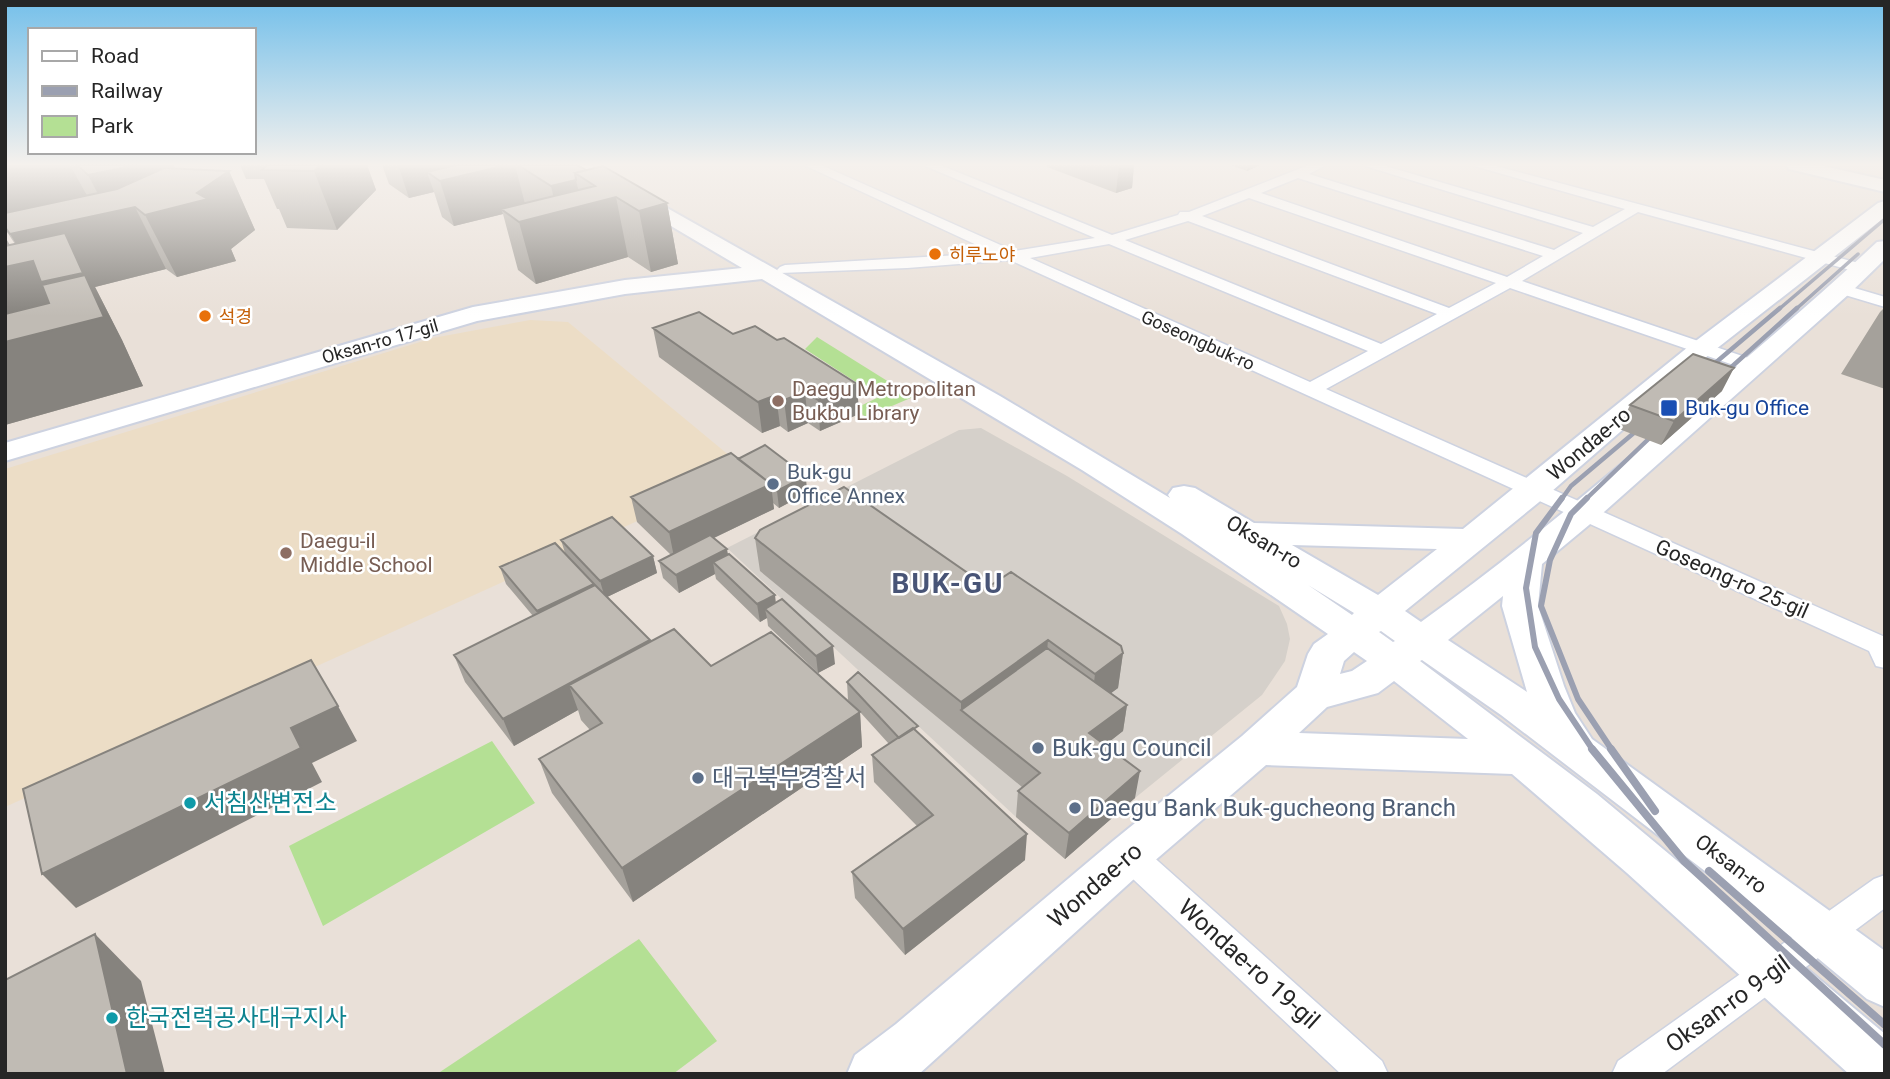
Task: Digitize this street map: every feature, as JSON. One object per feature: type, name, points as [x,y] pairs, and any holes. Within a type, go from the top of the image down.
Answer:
[{"type":"main road","name":"Oksan-ro","points":[[671,215],[1010,393],[1250,533],[1408,651],[1515,704],[1825,934],[1885,982]]},
{"type":"main road","name":"Oksan-ro","points":[[685,215],[1166,509],[1367,623]]},
{"type":"main road","name":"Wondae-ro","points":[[1314,695],[1327,654],[1533,491],[1702,348],[1874,215]]},
{"type":"main road","name":"Wondae-ro","points":[[874,1074],[915,1043],[1129,855],[1257,748],[1314,695],[1364,683],[1584,513],[1754,366],[1885,247]]},
{"type":"main road","name":"Oksan-ro 17-gil","points":[[5,452],[473,314],[625,286],[774,271]]},
{"type":"main road","points":[[1250,533],[1472,540]]},
{"type":"main road","points":[[1525,560],[1520,606],[1544,686],[1558,721],[1586,757]]},
{"type":"main road","points":[[1408,651],[1522,758],[1885,1070]]},
{"type":"main road","points":[[1257,748],[1522,758]]},
{"type":"street","points":[[921,215],[1011,256]]},
{"type":"street","points":[[1053,215],[1382,351]]},
{"type":"street","name":"Goseongbuk-ro","points":[[774,271],[1011,256],[1111,239],[1184,215]]},
{"type":"street","points":[[1186,215],[1451,314]]},
{"type":"street","points":[[1315,215],[1754,366]]},
{"type":"street","points":[[1429,215],[1556,255]]},
{"type":"street","points":[[1539,215],[1595,232]]},
{"type":"street","points":[[1310,390],[1511,281],[1623,215]]},
{"type":"street","points":[[1663,215],[1818,257],[1885,302]]},
{"type":"street","name":"Goseongbuk-ro","points":[[1011,256],[1533,491]]},
{"type":"street","name":"Goseong-ro 25-gil","points":[[1533,491],[1883,647]]},
{"type":"street","name":"Wondae-ro 19-gil","points":[[1129,855],[1369,1074]]},
{"type":"street","points":[[1825,934],[1885,889]]},
{"type":"street","name":"Oksan-ro 9-gil","points":[[1631,1074],[1825,934]]},
{"type":"shaded area","name":"Daegu-il Middle School","points":[[530,320],[568,322],[748,471],[5,807],[5,469],[433,338]]},
{"type":"shaded area","points":[[981,428],[1067,476],[1279,606],[1290,639],[1285,661],[1262,695],[1065,859],[1016,817],[727,548],[959,430]]},
{"type":"green space","points":[[817,337],[913,397],[866,417],[854,409],[879,397],[805,349]]},
{"type":"green space","points":[[492,741],[535,803],[323,926],[289,846]]},
{"type":"green space","points":[[639,939],[717,1041],[673,1074],[437,1074]]},
{"type":"building","points":[[5,215],[96,215],[10,234],[5,227]]},
{"type":"building","points":[[510,215],[545,215],[519,222]]},
{"type":"building","points":[[65,233],[83,273],[41,282],[33,261],[5,267],[5,246]]},
{"type":"building","points":[[85,275],[104,317],[5,342],[5,314],[49,303],[42,285]]},
{"type":"building","points":[[699,312],[733,334],[755,326],[777,340],[784,338],[857,384],[818,400],[805,392],[784,400],[776,395],[758,402],[653,328]]},
{"type":"building","points":[[1693,354],[1734,368],[1674,421],[1630,405]]},
{"type":"building","points":[[765,445],[806,476],[777,491],[738,459]]},
{"type":"building","points":[[731,453],[771,484],[669,532],[631,497]]},
{"type":"building","points":[[844,487],[988,587],[1011,572],[1121,646],[1123,653],[1095,674],[1048,640],[961,702],[755,538],[760,530]]},
{"type":"building","points":[[612,517],[653,556],[600,581],[561,540]]},
{"type":"building","points":[[710,535],[727,549],[676,575],[659,561]]},
{"type":"building","points":[[555,543],[594,584],[537,611],[500,567]]},
{"type":"building","points":[[729,554],[775,595],[757,604],[713,562]]},
{"type":"building","points":[[595,585],[650,640],[503,719],[454,655]]},
{"type":"building","points":[[782,599],[833,646],[816,656],[765,609]]},
{"type":"building","name":"대구북부경찰서","points":[[674,629],[711,666],[771,632],[860,712],[622,868],[539,759],[602,723],[569,685]]},
{"type":"building","points":[[1047,648],[1127,705],[1089,733],[1140,771],[1069,833],[1018,791],[1040,773],[961,710]]},
{"type":"building","points":[[311,660],[338,706],[291,728],[301,748],[42,874],[23,789]]},
{"type":"building","points":[[858,672],[918,726],[899,738],[847,682]]},
{"type":"building","points":[[913,728],[1027,834],[903,929],[852,872],[933,815],[872,755]]},
{"type":"building","points":[[95,934],[127,1074],[5,1074],[5,980]]},
{"type":"railway","points":[[1778,310],[1885,219]]},
{"type":"railway","points":[[1795,310],[1858,254]]},
{"type":"railway","points":[[1701,375],[1780,308]]},
{"type":"railway","points":[[1717,380],[1797,308]]},
{"type":"railway","points":[[1561,500],[1571,486],[1648,421]]},
{"type":"railway","points":[[1585,500],[1661,427]]},
{"type":"railway","points":[[1562,498],[1536,533],[1526,588],[1535,647],[1559,699],[1593,750]]},
{"type":"railway","points":[[1585,500],[1571,514],[1550,560],[1541,606],[1578,699],[1612,750]]},
{"type":"railway","points":[[1592,749],[1684,861],[1885,1045]]},
{"type":"railway","points":[[1611,749],[1655,811]]},
{"type":"railway","points":[[1709,871],[1885,1025]]},
{"type":"place","name":"히루노야","points":[[935,254]]},
{"type":"place","name":"석경","points":[[205,316]]},
{"type":"place","name":"Daegu Metropolitan Bukbu Library","points":[[778,401]]},
{"type":"place","name":"Buk-gu Office","points":[[1669,408]]},
{"type":"place","name":"Buk-gu Office Annex","points":[[773,484]]},
{"type":"place","name":"Daegu-il Middle School","points":[[286,553]]},
{"type":"place","name":"Buk-gu Council","points":[[1038,748]]},
{"type":"place","name":"대구북부경찰서","points":[[698,778]]},
{"type":"place","name":"서침산변전소","points":[[190,803]]},
{"type":"place","name":"Daegu Bank Buk-gucheong Branch","points":[[1075,808]]},
{"type":"place","name":"한국전력공사대구지사","points":[[112,1018]]},
{"type":"district","name":"BUK-GU","points":[[948,583]]}]
